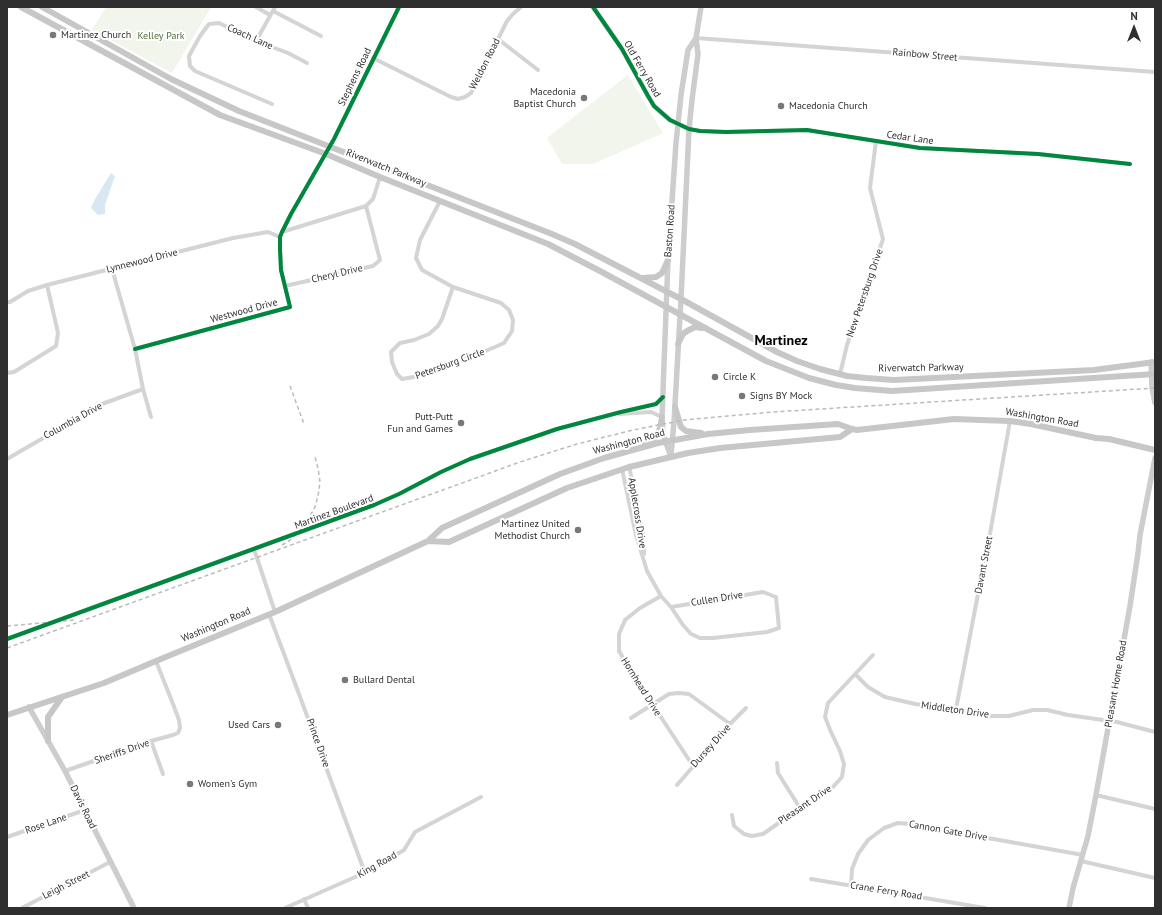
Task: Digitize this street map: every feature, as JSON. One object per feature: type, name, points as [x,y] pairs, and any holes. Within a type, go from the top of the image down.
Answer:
[{"type":"main road","name":"Riverwatch Parkway","points":[[21,7],[220,115],[326,154],[548,244],[775,365],[809,378],[854,388],[892,391],[1153,375]]},
{"type":"main road","name":"Riverwatch Parkway","points":[[42,7],[171,79],[239,111],[552,234],[605,259],[797,361],[840,374],[894,380],[1094,370],[1153,362]]},
{"type":"main road","name":"Baston Road","points":[[671,457],[663,434],[662,417],[668,292],[668,260],[676,142],[681,96],[688,50],[696,38],[701,7]]},
{"type":"main road","points":[[671,457],[681,299],[689,129],[698,54],[696,38]]},
{"type":"main road","points":[[640,278],[658,276],[665,269],[668,260]]},
{"type":"main road","points":[[678,344],[683,334],[690,328],[706,328]]},
{"type":"main road","points":[[775,365],[781,353]]},
{"type":"main road","points":[[1153,362],[1155,402]]},
{"type":"main road","points":[[675,407],[680,425],[684,430],[708,434]]},
{"type":"main road","points":[[641,447],[657,436],[662,417]]},
{"type":"main road","name":"Washington Road","points":[[7,715],[104,684],[272,613],[428,541],[442,528],[560,474],[604,458],[641,447],[708,434],[750,430],[838,424],[857,430],[954,419],[1010,421],[1031,424],[1155,450]]},
{"type":"main road","name":"Washington Road","points":[[428,541],[449,542],[567,488],[629,466],[720,448],[840,437],[852,429]]},
{"type":"main road","name":"Pleasant Home Road","points":[[1069,908],[1096,795],[1130,606],[1140,535],[1155,458]]},
{"type":"main road","points":[[48,741],[48,717],[62,697]]},
{"type":"main road","name":"Davis Road","points":[[29,708],[65,771],[134,908]]},
{"type":"street","points":[[256,7],[270,16]]},
{"type":"street","name":"Weldon Road","points":[[373,58],[450,97],[458,99],[465,97],[471,93],[507,21],[521,7]]},
{"type":"street","name":"Old Ferry Road","points":[[592,7],[622,49],[654,106],[670,120],[689,129]]},
{"type":"street","name":"Stephens Road","points":[[326,154],[398,8]]},
{"type":"street","points":[[256,41],[274,9],[321,36]]},
{"type":"street","name":"Coach Lane","points":[[272,104],[195,71],[190,66],[189,56],[200,36],[209,24],[219,23],[256,41],[288,53],[307,63]]},
{"type":"street","name":"Rainbow Street","points":[[696,38],[1155,72]]},
{"type":"street","points":[[498,39],[538,70]]},
{"type":"street","name":"Cedar Lane","points":[[689,129],[726,132],[806,130],[935,149],[1038,154],[1130,164]]},
{"type":"street","name":"New Petersburg Drive","points":[[840,374],[847,345],[883,239],[870,188],[876,141]]},
{"type":"street","name":"Westwood Drive","points":[[135,349],[290,307],[281,270],[280,237],[291,214],[326,154]]},
{"type":"street","points":[[282,232],[366,206],[373,199],[380,177]]},
{"type":"street","name":"Petersburg Circle","points":[[440,201],[420,240],[416,258],[422,270],[453,287],[501,303],[509,310],[513,320],[512,331],[504,343],[495,347],[446,367],[414,377],[402,379],[397,374],[390,352],[400,343],[414,340],[429,334],[438,326],[442,319],[453,287]]},
{"type":"street","name":"Cheryl Drive","points":[[285,286],[373,266],[380,260],[366,206]]},
{"type":"street","name":"Lynnewood Drive","points":[[7,302],[10,302],[28,291],[47,285],[233,238],[268,232],[280,237]]},
{"type":"street","points":[[112,269],[135,349],[143,389],[151,417]]},
{"type":"street","points":[[7,373],[14,372],[56,346],[58,333],[47,285]]},
{"type":"street","name":"Columbia Drive","points":[[7,458],[102,404],[143,389]]},
{"type":"street","name":"Martinez Boulevard","points":[[7,639],[381,503],[470,459],[557,429],[656,404],[663,397]]},
{"type":"street","name":"Martinez Boulevard","points":[[613,414],[651,412],[662,417]]},
{"type":"street","name":"Davant Street","points":[[956,709],[983,573],[1010,421]]},
{"type":"street","name":"Applecross Drive","points":[[629,466],[643,534],[644,560]]},
{"type":"street","name":"Applecross Drive","points":[[622,469],[636,535],[647,571],[661,596],[691,634],[700,638],[713,638],[767,632]]},
{"type":"street","name":"Prince Drive","points":[[254,549],[272,613],[299,694],[365,873]]},
{"type":"street","name":"Cullen Drive","points":[[671,607],[763,592],[776,597],[780,628],[767,632]]},
{"type":"street","name":"Hornhead Drive","points":[[661,596],[640,608],[625,620],[619,634],[619,651],[693,766]]},
{"type":"street","name":"Pleasant Drive","points":[[732,815],[734,826],[744,834],[752,836],[763,834],[817,796],[833,787],[842,776],[844,764],[825,717],[828,703],[856,675],[873,655]]},
{"type":"street","name":"Sheriffs Drive","points":[[65,771],[178,733],[180,728],[175,709],[156,661]]},
{"type":"street","name":"Middleton Drive","points":[[856,675],[868,687],[885,697],[896,701],[956,709],[987,716],[1009,716],[1033,710],[1047,710],[1068,715],[1109,721]]},
{"type":"street","points":[[631,718],[669,694],[679,693],[689,694],[730,724]]},
{"type":"street","name":"Dursey Drive","points":[[677,785],[730,724],[746,708]]},
{"type":"street","points":[[1109,721],[1155,732]]},
{"type":"street","points":[[151,742],[163,774]]},
{"type":"street","points":[[777,763],[778,774],[800,808]]},
{"type":"street","points":[[1096,795],[1155,809]]},
{"type":"street","name":"King Road","points":[[285,908],[371,870],[404,850],[414,832],[481,797]]},
{"type":"street","name":"Rose Lane","points":[[7,837],[84,810]]},
{"type":"street","name":"Cannon Gate Drive","points":[[851,886],[852,869],[858,854],[868,840],[884,828],[898,823],[911,824],[1082,858],[1155,878]]},
{"type":"street","name":"Leigh Street","points":[[22,908],[110,862]]},
{"type":"street","name":"Crane Ferry Road","points":[[811,879],[985,908]]},
{"type":"street","points":[[304,899],[308,908]]},
{"type":"green space","name":"Kelley Park","points":[[106,7],[211,7],[172,73],[92,30]]},
{"type":"green space","points":[[628,75],[663,133],[593,164],[562,164],[547,138]]},
{"type":"shaded area","points":[[111,173],[115,176],[105,205],[105,214],[98,215],[91,208]]},
{"type":"railway","points":[[290,386],[304,424]]},
{"type":"railway","points":[[7,648],[520,462],[577,444],[633,430],[684,420],[773,412],[1155,388]]},
{"type":"railway","points":[[282,545],[289,541],[302,528],[315,507],[320,482],[315,457]]},
{"type":"railway","points":[[7,626],[75,620]]},
{"type":"cycle path","points":[[135,349],[290,307],[281,270],[280,237],[291,214],[334,139],[399,7]]},
{"type":"cycle path","points":[[593,7],[622,49],[654,106],[670,120],[689,129],[726,132],[807,130],[920,148],[1038,154],[1130,164]]},
{"type":"cycle path","points":[[7,639],[374,505],[470,459],[557,429],[656,404],[663,397]]},
{"type":"place","name":"Martinez Church","points":[[53,35]]},
{"type":"place","name":"Macedonia Baptist Church","points":[[584,98]]},
{"type":"place","name":"Macedonia Church","points":[[781,106]]},
{"type":"place","name":"Circle K","points":[[715,377]]},
{"type":"place","name":"Signs BY Mock","points":[[742,396]]},
{"type":"place","name":"Putt-Putt Fun and Games","points":[[461,423]]},
{"type":"place","name":"Martinez United Methodist Church","points":[[578,530]]},
{"type":"place","name":"Bullard Dental","points":[[345,680]]},
{"type":"place","name":"Used Cars","points":[[278,725]]},
{"type":"place","name":"Women's Gym","points":[[190,784]]},
{"type":"district","name":"Martinez","points":[[781,341]]}]
